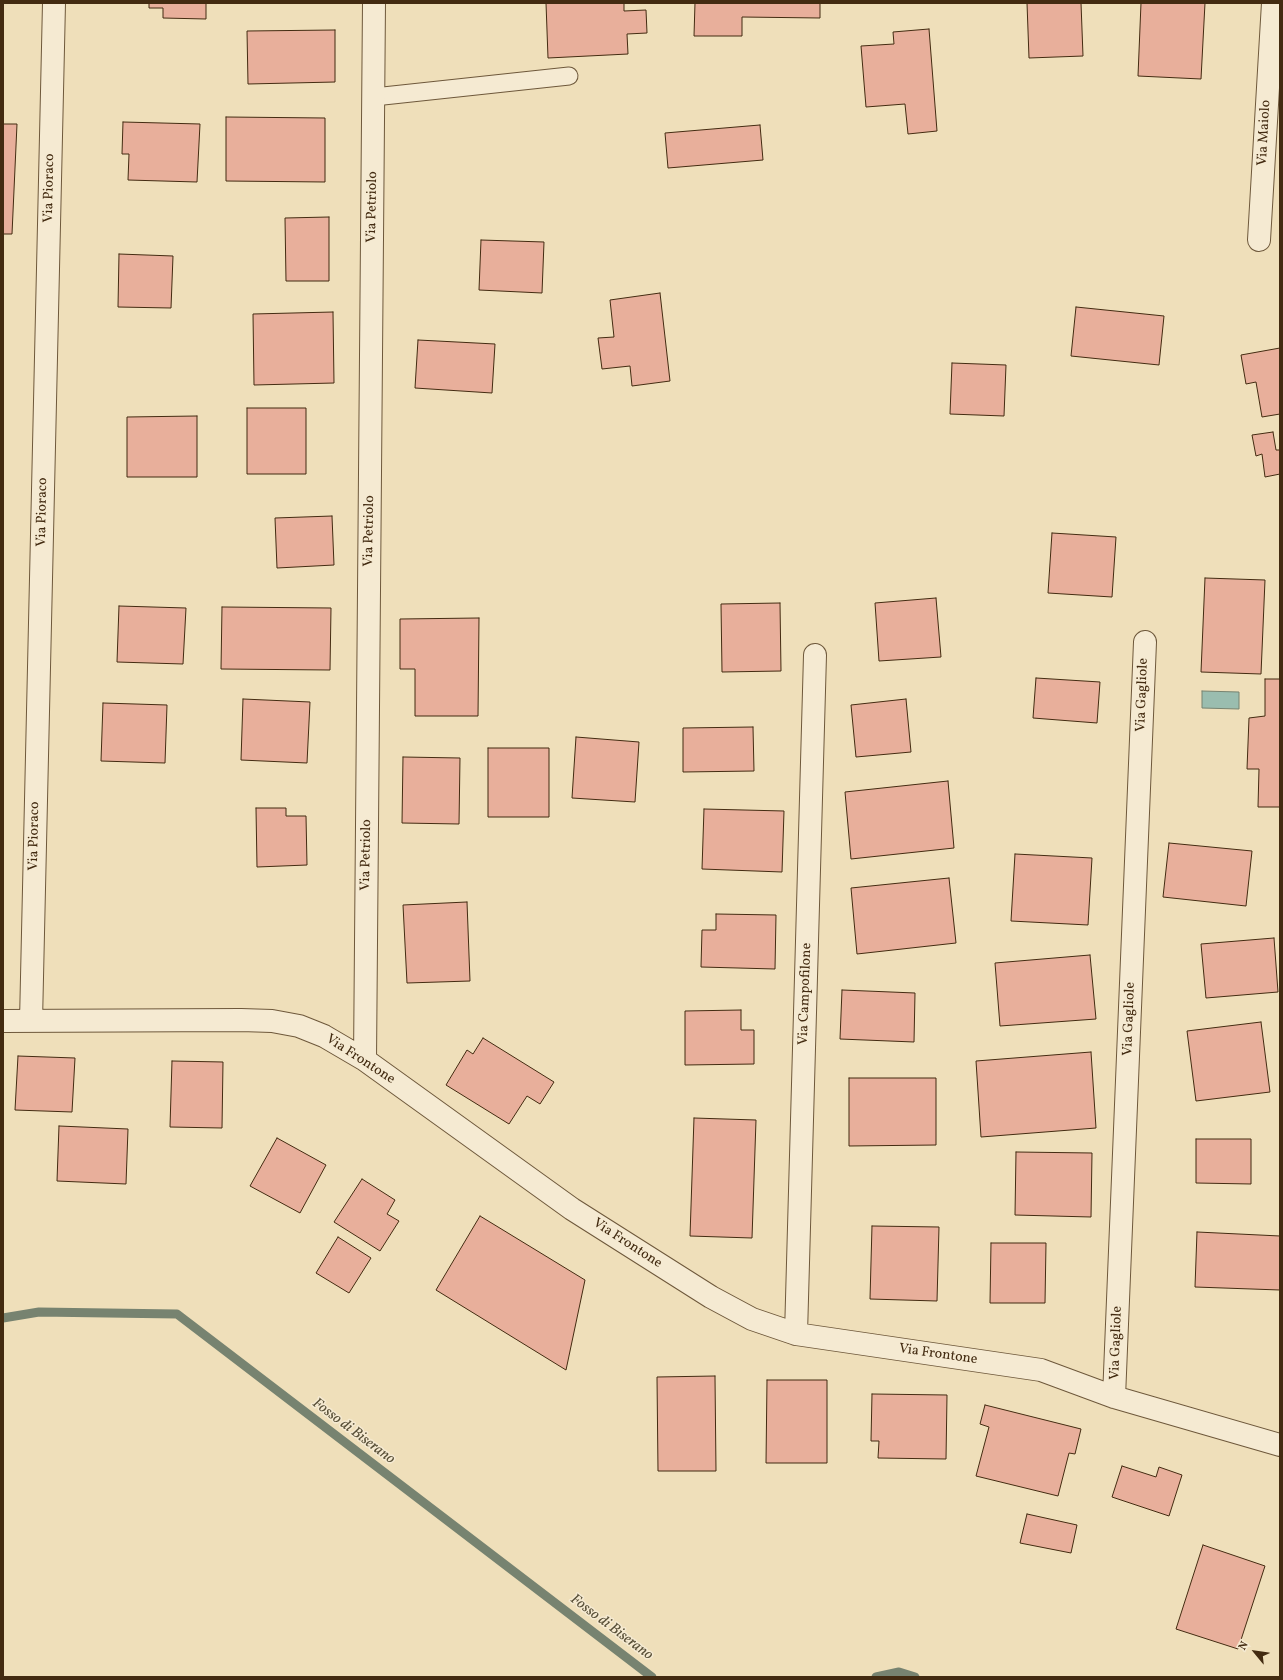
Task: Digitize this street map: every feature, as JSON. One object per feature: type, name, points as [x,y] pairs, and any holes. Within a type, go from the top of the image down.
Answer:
[{"type":"street","name":"Via Pioraco","points":[[31,1021],[54,3]]},
{"type":"street","name":"Via Petriolo","points":[[365,1060],[374,3]]},
{"type":"street","name":"Via Maiolo","points":[[1259,240],[1273,3]]},
{"type":"street","name":"Via Gagliole","points":[[1114,1397],[1145,642]]},
{"type":"street","name":"Via Campofilone","points":[[796,1334],[815,655]]},
{"type":"street","name":"Via Frontone","points":[[3,1021],[272,1021],[299,1026],[324,1036],[365,1060],[572,1209],[710,1298],[752,1319],[796,1334],[1042,1370],[1114,1397],[1280,1445]]},
{"type":"lane","points":[[374,97],[569,76]]},
{"type":"shaded area","points":[[1202,691],[1239,692],[1239,709],[1202,708]]},
{"type":"building","points":[[149,3],[206,3],[206,19],[163,18],[163,8],[149,8]]},
{"type":"building","points":[[546,3],[624,3],[624,11],[646,10],[647,33],[627,34],[628,54],[548,58]]},
{"type":"building","points":[[695,3],[820,3],[820,18],[742,17],[742,36],[694,36]]},
{"type":"building","points":[[1027,3],[1081,3],[1083,56],[1029,58]]},
{"type":"building","points":[[1141,3],[1205,3],[1201,79],[1138,76]]},
{"type":"building","points":[[929,29],[937,131],[908,134],[905,104],[866,107],[861,46],[894,44],[893,32]]},
{"type":"building","points":[[335,30],[335,82],[248,84],[247,31]]},
{"type":"building","points":[[226,117],[325,118],[325,182],[226,181]]},
{"type":"building","points":[[123,122],[200,124],[197,182],[128,180],[129,154],[122,154]]},
{"type":"building","points":[[3,124],[17,124],[12,234],[3,234]]},
{"type":"building","points":[[760,125],[763,160],[668,168],[665,133]]},
{"type":"building","points":[[329,217],[329,281],[286,281],[285,218]]},
{"type":"building","points":[[481,240],[544,242],[542,293],[479,290]]},
{"type":"building","points":[[119,254],[173,256],[171,308],[118,307]]},
{"type":"building","points":[[660,293],[670,381],[632,386],[630,366],[602,369],[598,338],[614,337],[610,300]]},
{"type":"building","points":[[1076,307],[1164,316],[1159,365],[1071,356]]},
{"type":"building","points":[[333,312],[334,383],[254,385],[253,314]]},
{"type":"building","points":[[418,340],[495,344],[492,393],[415,388]]},
{"type":"building","points":[[1280,348],[1280,414],[1262,417],[1256,382],[1246,384],[1241,355]]},
{"type":"building","points":[[952,363],[1006,365],[1004,416],[950,414]]},
{"type":"building","points":[[247,408],[306,408],[306,474],[247,474]]},
{"type":"building","points":[[197,416],[197,477],[127,477],[127,417]]},
{"type":"building","points":[[1273,432],[1276,450],[1280,450],[1280,474],[1265,477],[1262,454],[1256,456],[1252,435]]},
{"type":"building","points":[[332,516],[334,565],[277,568],[275,518]]},
{"type":"building","points":[[1052,533],[1116,537],[1112,597],[1048,593]]},
{"type":"building","points":[[1205,578],[1265,580],[1261,674],[1201,672]]},
{"type":"building","points":[[936,598],[941,657],[879,661],[875,603]]},
{"type":"building","points":[[780,603],[781,671],[722,672],[721,604]]},
{"type":"building","points":[[119,606],[186,608],[183,664],[117,662]]},
{"type":"building","points":[[222,607],[331,608],[330,670],[221,669]]},
{"type":"building","points":[[479,618],[478,716],[415,716],[415,669],[400,669],[400,619]]},
{"type":"building","points":[[1036,678],[1100,682],[1097,723],[1033,718]]},
{"type":"building","points":[[1265,679],[1280,679],[1280,807],[1258,807],[1259,769],[1247,769],[1249,718],[1265,716]]},
{"type":"building","points":[[243,699],[310,702],[307,763],[241,760]]},
{"type":"building","points":[[906,699],[911,752],[856,757],[851,705]]},
{"type":"building","points":[[103,703],[167,705],[165,763],[101,761]]},
{"type":"building","points":[[753,727],[754,771],[683,772],[683,728]]},
{"type":"building","points":[[576,737],[639,742],[635,802],[572,798]]},
{"type":"building","points":[[488,748],[549,748],[549,817],[488,817]]},
{"type":"building","points":[[403,757],[460,758],[459,824],[402,823]]},
{"type":"building","points":[[948,781],[954,848],[851,859],[845,792]]},
{"type":"building","points":[[256,808],[286,808],[286,816],[306,816],[307,865],[257,867]]},
{"type":"building","points":[[704,809],[784,811],[782,872],[702,869]]},
{"type":"building","points":[[1169,843],[1252,851],[1246,906],[1163,897]]},
{"type":"building","points":[[1015,854],[1092,858],[1088,925],[1011,921]]},
{"type":"building","points":[[949,878],[956,943],[857,954],[851,888]]},
{"type":"building","points":[[467,902],[470,981],[407,983],[403,905]]},
{"type":"building","points":[[716,914],[776,915],[775,969],[701,967],[702,930],[716,930]]},
{"type":"building","points":[[1274,938],[1278,992],[1206,998],[1201,944]]},
{"type":"building","points":[[1090,955],[1096,1019],[1000,1026],[995,963]]},
{"type":"building","points":[[842,990],[915,993],[914,1042],[840,1039]]},
{"type":"building","points":[[741,1010],[741,1030],[754,1030],[754,1064],[685,1065],[685,1011]]},
{"type":"building","points":[[1261,1022],[1270,1092],[1196,1101],[1187,1031]]},
{"type":"building","points":[[483,1038],[554,1082],[540,1104],[527,1096],[509,1124],[446,1085],[467,1050],[473,1054]]},
{"type":"building","points":[[1091,1052],[1096,1128],[981,1137],[976,1061]]},
{"type":"building","points":[[18,1056],[75,1058],[72,1112],[15,1110]]},
{"type":"building","points":[[172,1061],[223,1062],[222,1128],[170,1127]]},
{"type":"building","points":[[849,1078],[936,1078],[936,1145],[849,1146]]},
{"type":"building","points":[[694,1118],[756,1120],[752,1238],[690,1236]]},
{"type":"building","points":[[59,1126],[128,1129],[126,1184],[57,1181]]},
{"type":"building","points":[[277,1138],[326,1165],[300,1213],[250,1186]]},
{"type":"building","points":[[1196,1139],[1251,1139],[1251,1184],[1196,1183]]},
{"type":"building","points":[[1016,1152],[1092,1153],[1091,1217],[1015,1215]]},
{"type":"building","points":[[362,1179],[395,1200],[387,1214],[399,1221],[380,1251],[334,1222]]},
{"type":"building","points":[[480,1216],[585,1280],[566,1370],[436,1290]]},
{"type":"building","points":[[872,1226],[939,1227],[937,1301],[870,1299]]},
{"type":"building","points":[[1197,1232],[1280,1236],[1280,1290],[1195,1287]]},
{"type":"building","points":[[338,1237],[371,1258],[349,1293],[316,1273]]},
{"type":"building","points":[[991,1243],[1046,1243],[1045,1303],[990,1303]]},
{"type":"building","points":[[715,1376],[716,1471],[658,1471],[657,1377]]},
{"type":"building","points":[[767,1380],[827,1380],[827,1463],[766,1463]]},
{"type":"building","points":[[872,1394],[947,1395],[946,1459],[878,1458],[879,1441],[871,1441]]},
{"type":"building","points":[[985,1405],[1081,1429],[1075,1454],[1069,1453],[1058,1496],[976,1476],[989,1427],[980,1424]]},
{"type":"building","points":[[1122,1466],[1156,1477],[1159,1467],[1182,1475],[1169,1516],[1112,1497]]},
{"type":"building","points":[[1027,1514],[1077,1525],[1071,1553],[1020,1543]]},
{"type":"building","points":[[1203,1545],[1265,1566],[1238,1649],[1176,1629]]},
{"type":"waterway","name":"Fosso di Biserano","points":[[3,1318],[39,1312],[177,1314],[652,1677]]},
{"type":"waterway","name":"Fosso di Biserano","points":[[876,1677],[899,1672],[915,1677]]}]
